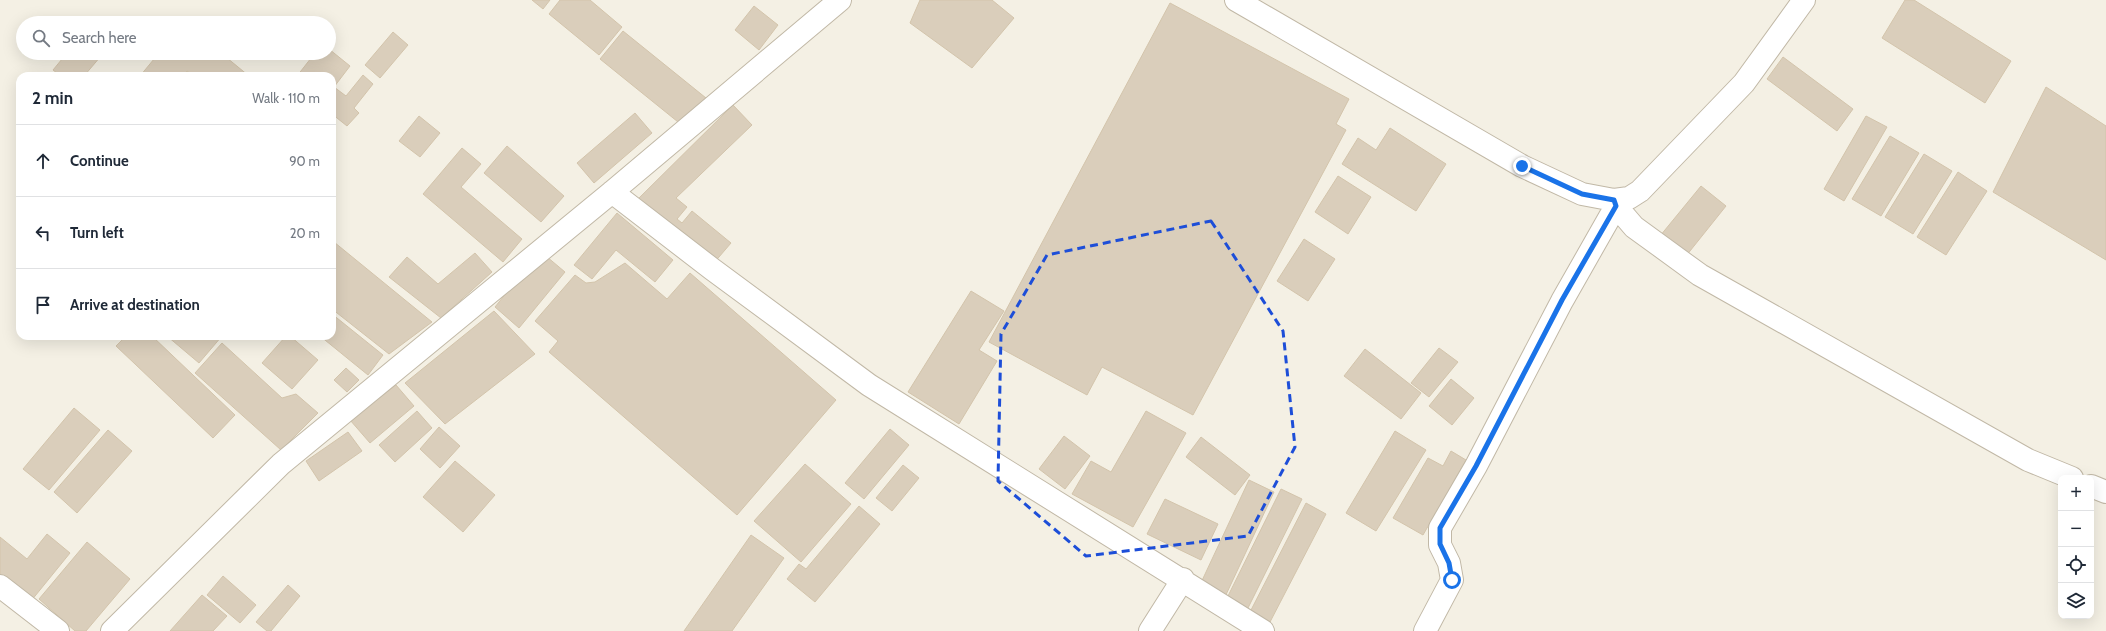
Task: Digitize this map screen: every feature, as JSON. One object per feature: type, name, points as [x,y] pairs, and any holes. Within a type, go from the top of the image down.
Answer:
[{"type":"street","points":[[112,631],[281,464],[612,192],[840,0]]},
{"type":"street","points":[[1236,0],[1522,166],[1582,194],[1615,203],[1629,198],[1640,191],[1739,88],[1804,0]]},
{"type":"street","points":[[612,192],[712,269],[869,385],[1183,579],[1263,631]]},
{"type":"street","points":[[1615,203],[1634,227],[1700,275],[2028,460],[2065,475]]},
{"type":"street","points":[[1425,631],[1452,580],[1449,563],[1440,544],[1440,528],[1476,466],[1562,300],[1615,203]]},
{"type":"street","points":[[2094,487],[2106,492]]},
{"type":"street","points":[[1150,631],[1183,579]]},
{"type":"street","points":[[0,586],[58,631]]},
{"type":"highlighted area","points":[[1211,221],[1283,331],[1295,447],[1248,536],[1086,556],[998,481],[1001,334],[1047,255]]},
{"type":"building","points":[[532,0],[550,0],[543,9]]},
{"type":"building","points":[[560,0],[590,0],[622,27],[599,55],[549,14]]},
{"type":"building","points":[[920,0],[992,0],[1014,18],[972,68],[910,23]]},
{"type":"building","points":[[1905,0],[1914,0],[2011,61],[1985,103],[1882,38]]},
{"type":"building","points":[[1170,3],[1349,99],[1336,124],[1346,130],[1193,415],[1102,367],[1087,395],[989,342]]},
{"type":"building","points":[[754,6],[778,25],[759,50],[735,30]]},
{"type":"building","points":[[623,31],[706,98],[683,126],[600,59]]},
{"type":"building","points":[[393,32],[408,45],[380,78],[365,65]]},
{"type":"building","points":[[336,55],[350,66],[336,84],[336,72],[300,72],[310,60],[336,60]]},
{"type":"building","points":[[1783,57],[1853,109],[1837,131],[1767,79]]},
{"type":"building","points":[[61,60],[98,60],[87,72],[56,72],[53,70]]},
{"type":"building","points":[[153,60],[230,60],[244,72],[187,71],[143,72]]},
{"type":"building","points":[[363,75],[373,84],[354,108],[359,113],[347,126],[336,117],[336,88],[346,96]]},
{"type":"building","points":[[2046,87],[2106,126],[2106,260],[1993,192]]},
{"type":"building","points":[[733,105],[752,125],[676,198],[687,207],[677,219],[682,223],[692,211],[731,243],[713,264],[636,201]]},
{"type":"building","points":[[635,113],[652,133],[594,183],[577,163]]},
{"type":"building","points":[[419,116],[440,133],[420,157],[399,141]]},
{"type":"building","points":[[1866,116],[1887,127],[1844,201],[1824,189]]},
{"type":"building","points":[[1390,128],[1446,164],[1416,211],[1342,164],[1358,138],[1376,150]]},
{"type":"building","points":[[1890,136],[1919,153],[1881,216],[1852,199]]},
{"type":"building","points":[[507,146],[564,196],[541,222],[484,173]]},
{"type":"building","points":[[462,148],[481,164],[461,187],[522,239],[503,262],[423,194]]},
{"type":"building","points":[[1924,154],[1952,171],[1913,234],[1885,217]]},
{"type":"building","points":[[1958,172],[1987,191],[1946,255],[1917,237]]},
{"type":"building","points":[[1338,176],[1371,197],[1348,234],[1315,212]]},
{"type":"building","points":[[1701,186],[1726,206],[1686,256],[1660,236]]},
{"type":"building","points":[[617,213],[673,260],[655,282],[616,250],[592,279],[574,265]]},
{"type":"building","points":[[1304,239],[1335,259],[1308,301],[1277,281]]},
{"type":"building","points":[[336,244],[432,322],[389,354],[336,312]]},
{"type":"building","points":[[540,251],[565,272],[519,328],[495,307]]},
{"type":"building","points":[[475,253],[492,272],[441,318],[389,277],[407,257],[438,284]]},
{"type":"building","points":[[625,263],[667,299],[690,273],[836,400],[737,515],[549,352],[558,341],[535,321],[575,275],[586,283],[595,282]]},
{"type":"building","points":[[971,291],[1004,311],[979,350],[997,361],[959,424],[908,392]]},
{"type":"building","points":[[494,311],[535,354],[445,424],[405,383]]},
{"type":"building","points":[[336,317],[383,355],[368,375],[325,340],[336,340]]},
{"type":"building","points":[[122,340],[156,340],[235,415],[213,438],[116,346]]},
{"type":"building","points":[[172,340],[219,340],[199,363]]},
{"type":"building","points":[[282,340],[295,340],[318,360],[292,389],[262,363]]},
{"type":"building","points":[[222,343],[282,398],[296,394],[318,413],[281,450],[195,373]]},
{"type":"building","points":[[1439,348],[1458,362],[1429,397],[1411,383]]},
{"type":"building","points":[[1365,349],[1421,393],[1401,419],[1344,376]]},
{"type":"building","points":[[346,368],[359,380],[347,392],[334,380]]},
{"type":"building","points":[[1451,379],[1474,398],[1452,425],[1429,406]]},
{"type":"building","points":[[396,385],[414,406],[370,443],[350,420]]},
{"type":"building","points":[[74,408],[100,430],[49,490],[23,469]]},
{"type":"building","points":[[417,411],[432,428],[395,462],[379,445]]},
{"type":"building","points":[[1146,411],[1186,433],[1133,527],[1072,494],[1091,461],[1111,472]]},
{"type":"building","points":[[439,427],[460,446],[440,468],[420,449]]},
{"type":"building","points":[[890,429],[909,445],[864,499],[845,483]]},
{"type":"building","points":[[108,430],[132,451],[77,513],[54,492]]},
{"type":"building","points":[[1395,431],[1426,450],[1376,531],[1346,513]]},
{"type":"building","points":[[348,432],[362,451],[319,481],[306,461]]},
{"type":"building","points":[[1064,436],[1090,456],[1065,489],[1039,469]]},
{"type":"building","points":[[1201,437],[1250,475],[1235,495],[1186,457]]},
{"type":"building","points":[[1451,451],[1466,460],[1423,535],[1393,518],[1428,458],[1443,466]]},
{"type":"building","points":[[455,461],[495,495],[463,532],[423,497]]},
{"type":"building","points":[[805,464],[851,504],[801,562],[754,521]]},
{"type":"building","points":[[903,465],[919,478],[892,511],[876,498]]},
{"type":"building","points":[[1249,480],[1274,492],[1224,599],[1199,587]]},
{"type":"building","points":[[1281,489],[1302,499],[1247,610],[1226,600]]},
{"type":"building","points":[[1165,499],[1218,524],[1201,560],[1147,534]]},
{"type":"building","points":[[1306,503],[1326,514],[1270,622],[1250,612]]},
{"type":"building","points":[[859,506],[880,524],[815,602],[787,579],[799,564],[806,569]]},
{"type":"building","points":[[47,534],[70,553],[31,601],[0,576],[0,537],[27,559]]},
{"type":"building","points":[[751,535],[784,558],[732,631],[684,631]]},
{"type":"building","points":[[87,542],[130,579],[86,631],[75,631],[39,599]]},
{"type":"building","points":[[223,576],[256,605],[240,623],[207,595]]},
{"type":"building","points":[[288,585],[300,596],[271,631],[267,631],[256,622]]},
{"type":"building","points":[[202,595],[227,616],[213,631],[170,631]]},
{"type":"route","points":[[1452,580],[1449,563],[1440,544],[1440,528],[1476,466],[1562,300],[1616,206],[1614,200],[1582,194],[1522,166]]}]
